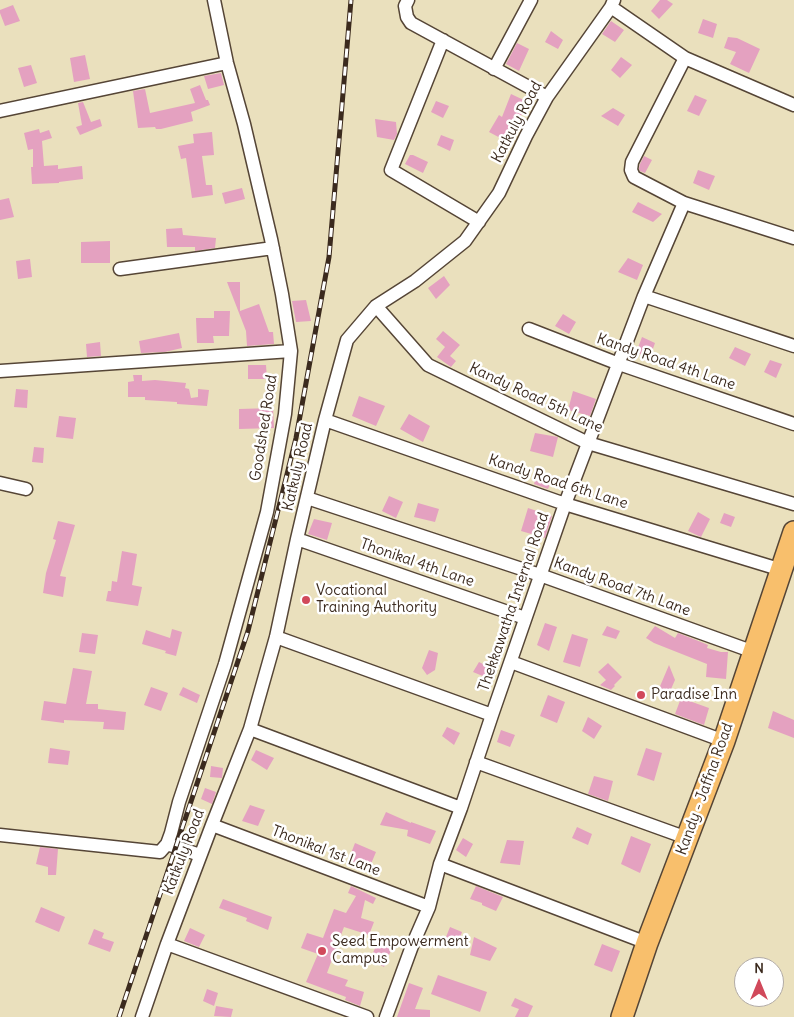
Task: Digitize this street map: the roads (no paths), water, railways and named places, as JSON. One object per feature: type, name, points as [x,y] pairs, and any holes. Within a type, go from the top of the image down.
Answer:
[{"type":"highway","name":"Kandy - Jaffna Road","points":[[622,1017],[647,943],[724,740],[794,532]]},
{"type":"street","name":"Goodshed Road","points":[[163,848],[171,833],[179,802],[225,664],[267,512],[285,414],[291,351],[273,248],[227,63],[214,0]]},
{"type":"street","points":[[408,0],[406,17],[411,23],[547,97]]},
{"type":"street","points":[[494,69],[530,0]]},
{"type":"street","points":[[612,4],[685,58],[794,105]]},
{"type":"street","name":"Katkuly Road","points":[[142,1017],[200,855],[250,728],[276,637],[297,539],[347,340],[376,306],[415,281],[465,241],[499,193],[547,97],[612,4]]},
{"type":"street","points":[[443,40],[391,170],[478,222]]},
{"type":"street","points":[[685,58],[632,162],[631,170],[634,177],[684,203],[794,238]]},
{"type":"street","points":[[0,111],[227,63]]},
{"type":"street","name":"Thekkawatha Internal Road","points":[[386,1017],[412,946],[429,907],[440,864],[565,504],[644,296],[684,203]]},
{"type":"street","points":[[120,269],[273,248]]},
{"type":"street","points":[[644,296],[794,346]]},
{"type":"street","name":"Kandy Road 5th Lane","points":[[376,306],[428,365],[588,443],[794,504]]},
{"type":"street","name":"Kandy Road 4th Lane","points":[[529,329],[619,364],[794,424]]},
{"type":"street","points":[[0,371],[291,351]]},
{"type":"street","name":"Kandy Road 6th Lane","points":[[326,420],[565,504],[782,570]]},
{"type":"street","points":[[0,484],[26,489]]},
{"type":"street","name":"Kandy Road 7th Lane","points":[[307,498],[540,575],[754,652]]},
{"type":"street","name":"Thonikal 4th Lane","points":[[297,539],[525,618]]},
{"type":"street","points":[[276,637],[492,715]]},
{"type":"street","points":[[511,662],[724,740]]},
{"type":"street","points":[[250,728],[461,808]]},
{"type":"street","points":[[476,762],[687,838]]},
{"type":"street","name":"Thonikal 1st Lane","points":[[212,824],[429,907]]},
{"type":"street","points":[[0,835],[163,848],[200,855]]},
{"type":"street","points":[[440,864],[647,943]]},
{"type":"street","points":[[167,944],[367,1017]]},
{"type":"railway","points":[[119,1017],[248,631],[296,438],[329,257],[351,0]]},
{"type":"place","name":"Vocational Training Authority","points":[[306,600]]},
{"type":"place","name":"Paradise Inn","points":[[641,695]]},
{"type":"place","name":"Seed Empowerment Campus","points":[[322,951]]}]
